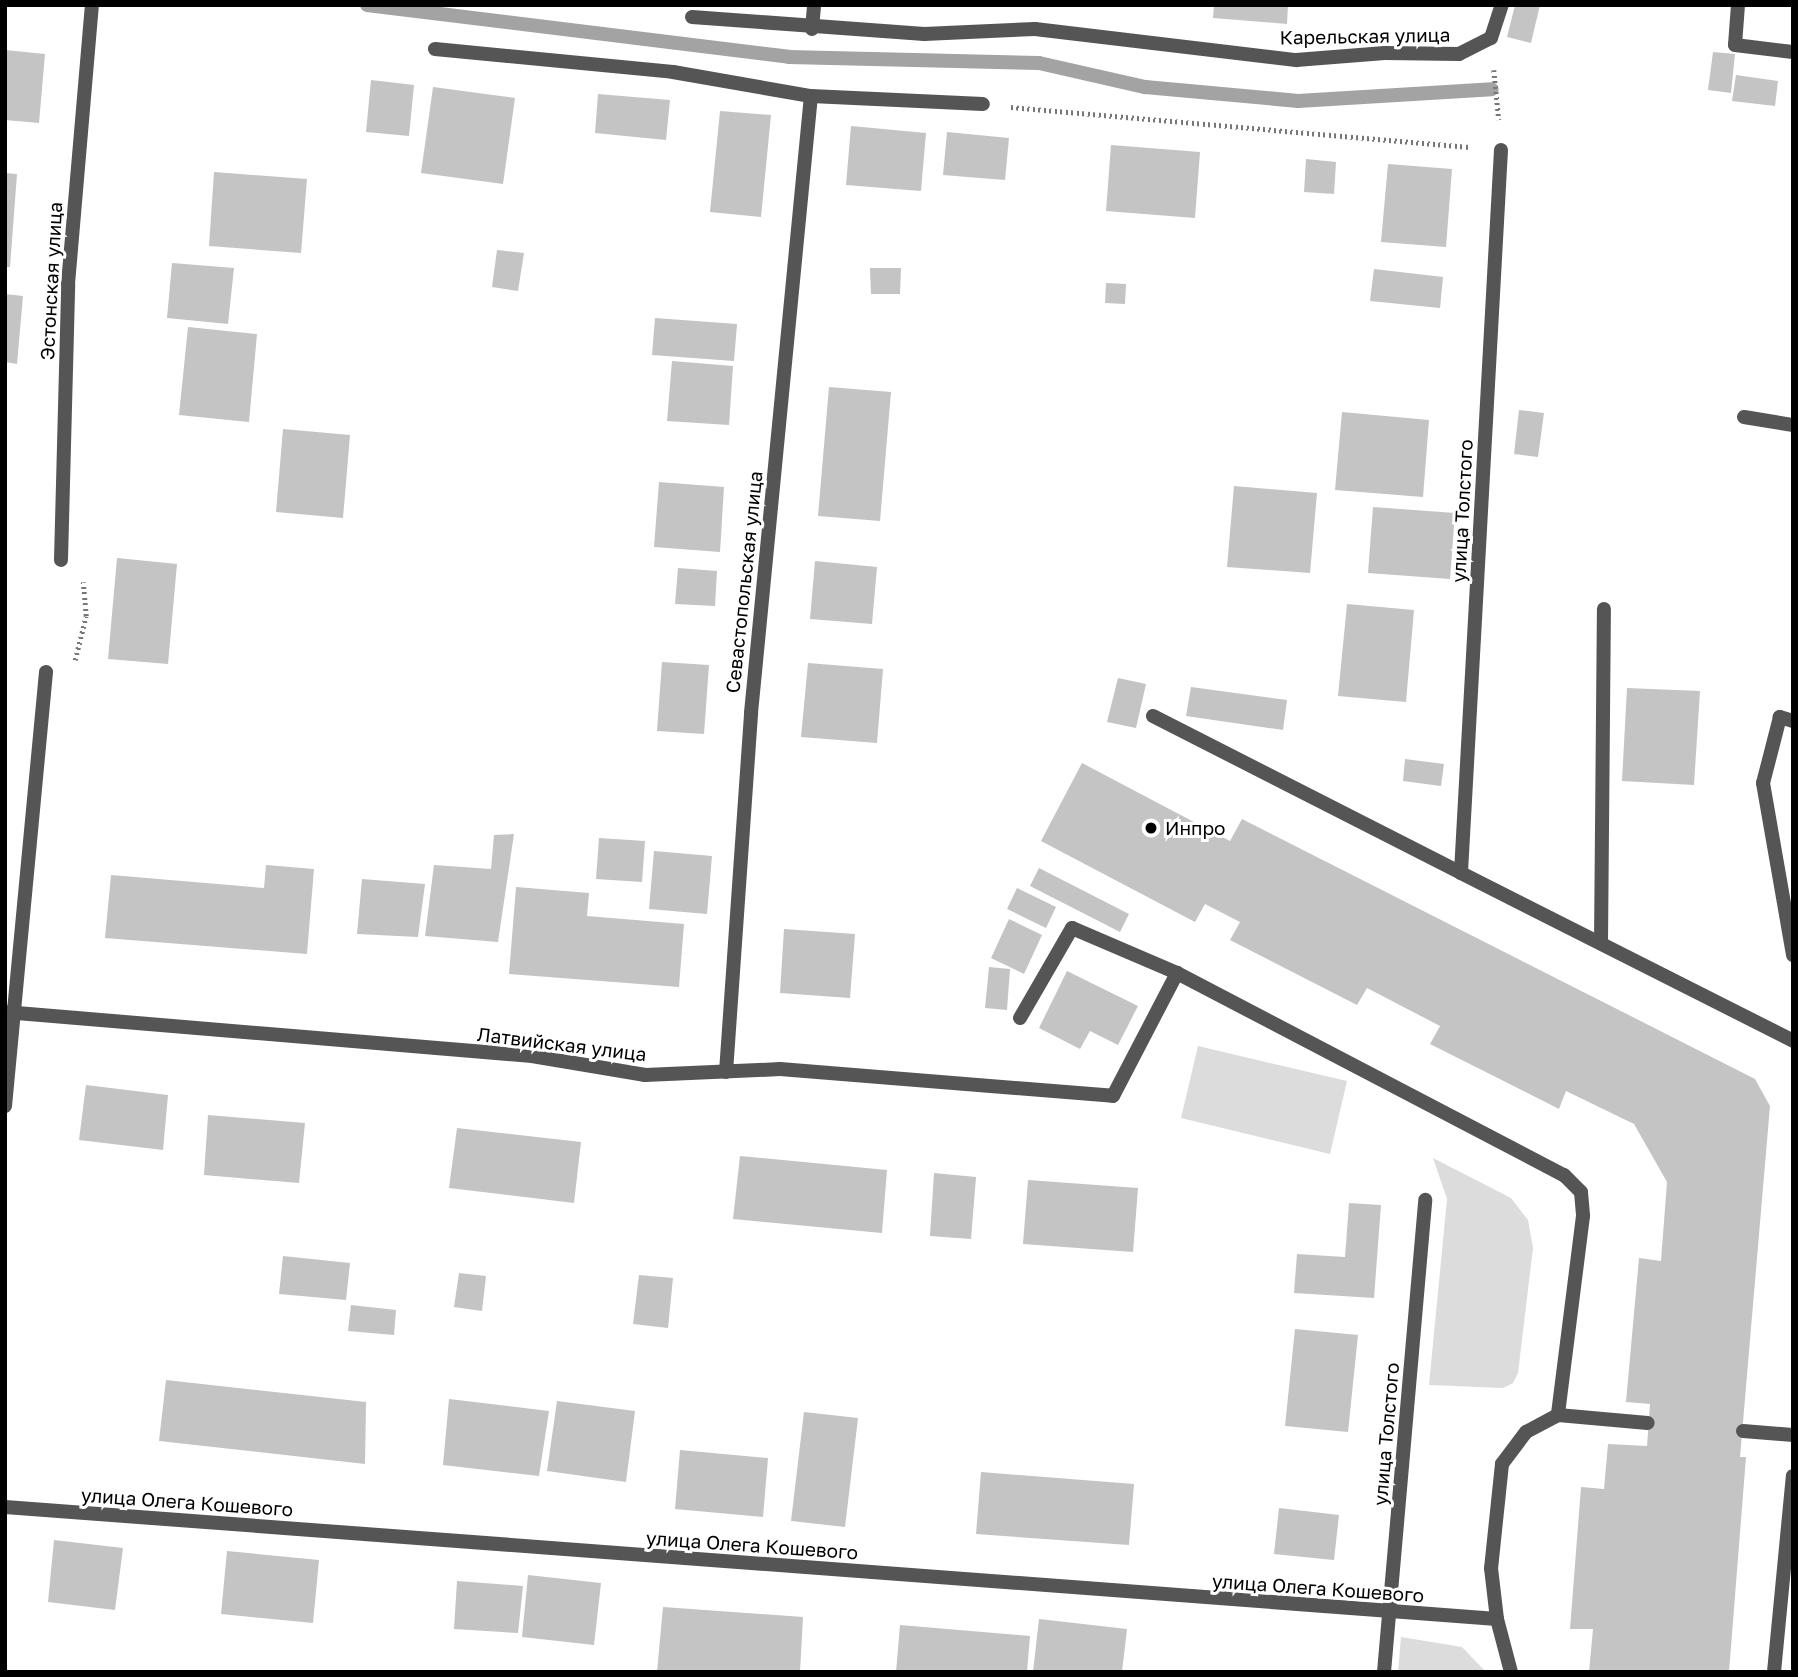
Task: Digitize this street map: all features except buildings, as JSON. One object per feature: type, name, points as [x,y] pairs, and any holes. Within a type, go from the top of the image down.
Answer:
[{"type":"street","name":"Эстонская улица","points":[[61,560],[68,284],[92,5]]},
{"type":"street","points":[[812,29],[814,5]]},
{"type":"street","points":[[1491,38],[1503,5]]},
{"type":"street","points":[[1738,5],[1735,45],[1793,52]]},
{"type":"street","name":"Карельская улица","points":[[692,17],[812,29],[923,34],[1035,29],[1296,60],[1385,53],[1459,54],[1491,38]]},
{"type":"street","points":[[435,49],[673,72],[811,96],[983,104]]},
{"type":"street","name":"Севастопольская улица","points":[[726,1072],[751,713],[811,96]]},
{"type":"street","name":"улица Толстого","points":[[1461,873],[1501,150]]},
{"type":"street","points":[[1745,418],[1793,425]]},
{"type":"street","points":[[1601,943],[1604,609]]},
{"type":"street","points":[[5,1106],[9,1012],[46,672]]},
{"type":"street","points":[[1153,716],[1793,1041]]},
{"type":"street","points":[[1793,721],[1780,717],[1763,783],[1793,955]]},
{"type":"street","points":[[1020,1018],[1072,928],[1177,973],[1564,1175],[1581,1192],[1583,1216],[1558,1415]]},
{"type":"street","name":"Латвийская улица","points":[[9,1012],[532,1056],[645,1075],[780,1069],[1114,1096],[1177,973]]},
{"type":"street","name":"улица Толстого","points":[[1384,1672],[1425,1200]]},
{"type":"street","points":[[1511,1672],[1497,1619],[1491,1568],[1502,1464],[1526,1432],[1558,1415],[1648,1423]]},
{"type":"street","points":[[1743,1431],[1793,1435]]},
{"type":"street","points":[[1774,1672],[1793,1476]]},
{"type":"street","name":"улица Олега Кошевого","points":[[5,1507],[1497,1619]]},
{"type":"path","points":[[983,104],[1501,150],[1491,38]]},
{"type":"path","points":[[46,672],[74,664],[86,616],[83,579],[61,560]]},
{"type":"shaded area","points":[[1198,1046],[1347,1081],[1330,1154],[1181,1118]]},
{"type":"shaded area","points":[[1433,1158],[1511,1198],[1528,1220],[1533,1248],[1518,1373],[1513,1383],[1503,1388],[1429,1385],[1447,1199]]},
{"type":"shaded area","points":[[1401,1637],[1462,1647],[1486,1672],[1398,1672]]},
{"type":"waterway","points":[[367,5],[789,57],[1039,63],[1145,87],[1298,101],[1492,89]]},
{"type":"place","name":"Инпро","points":[[1151,828]]}]
